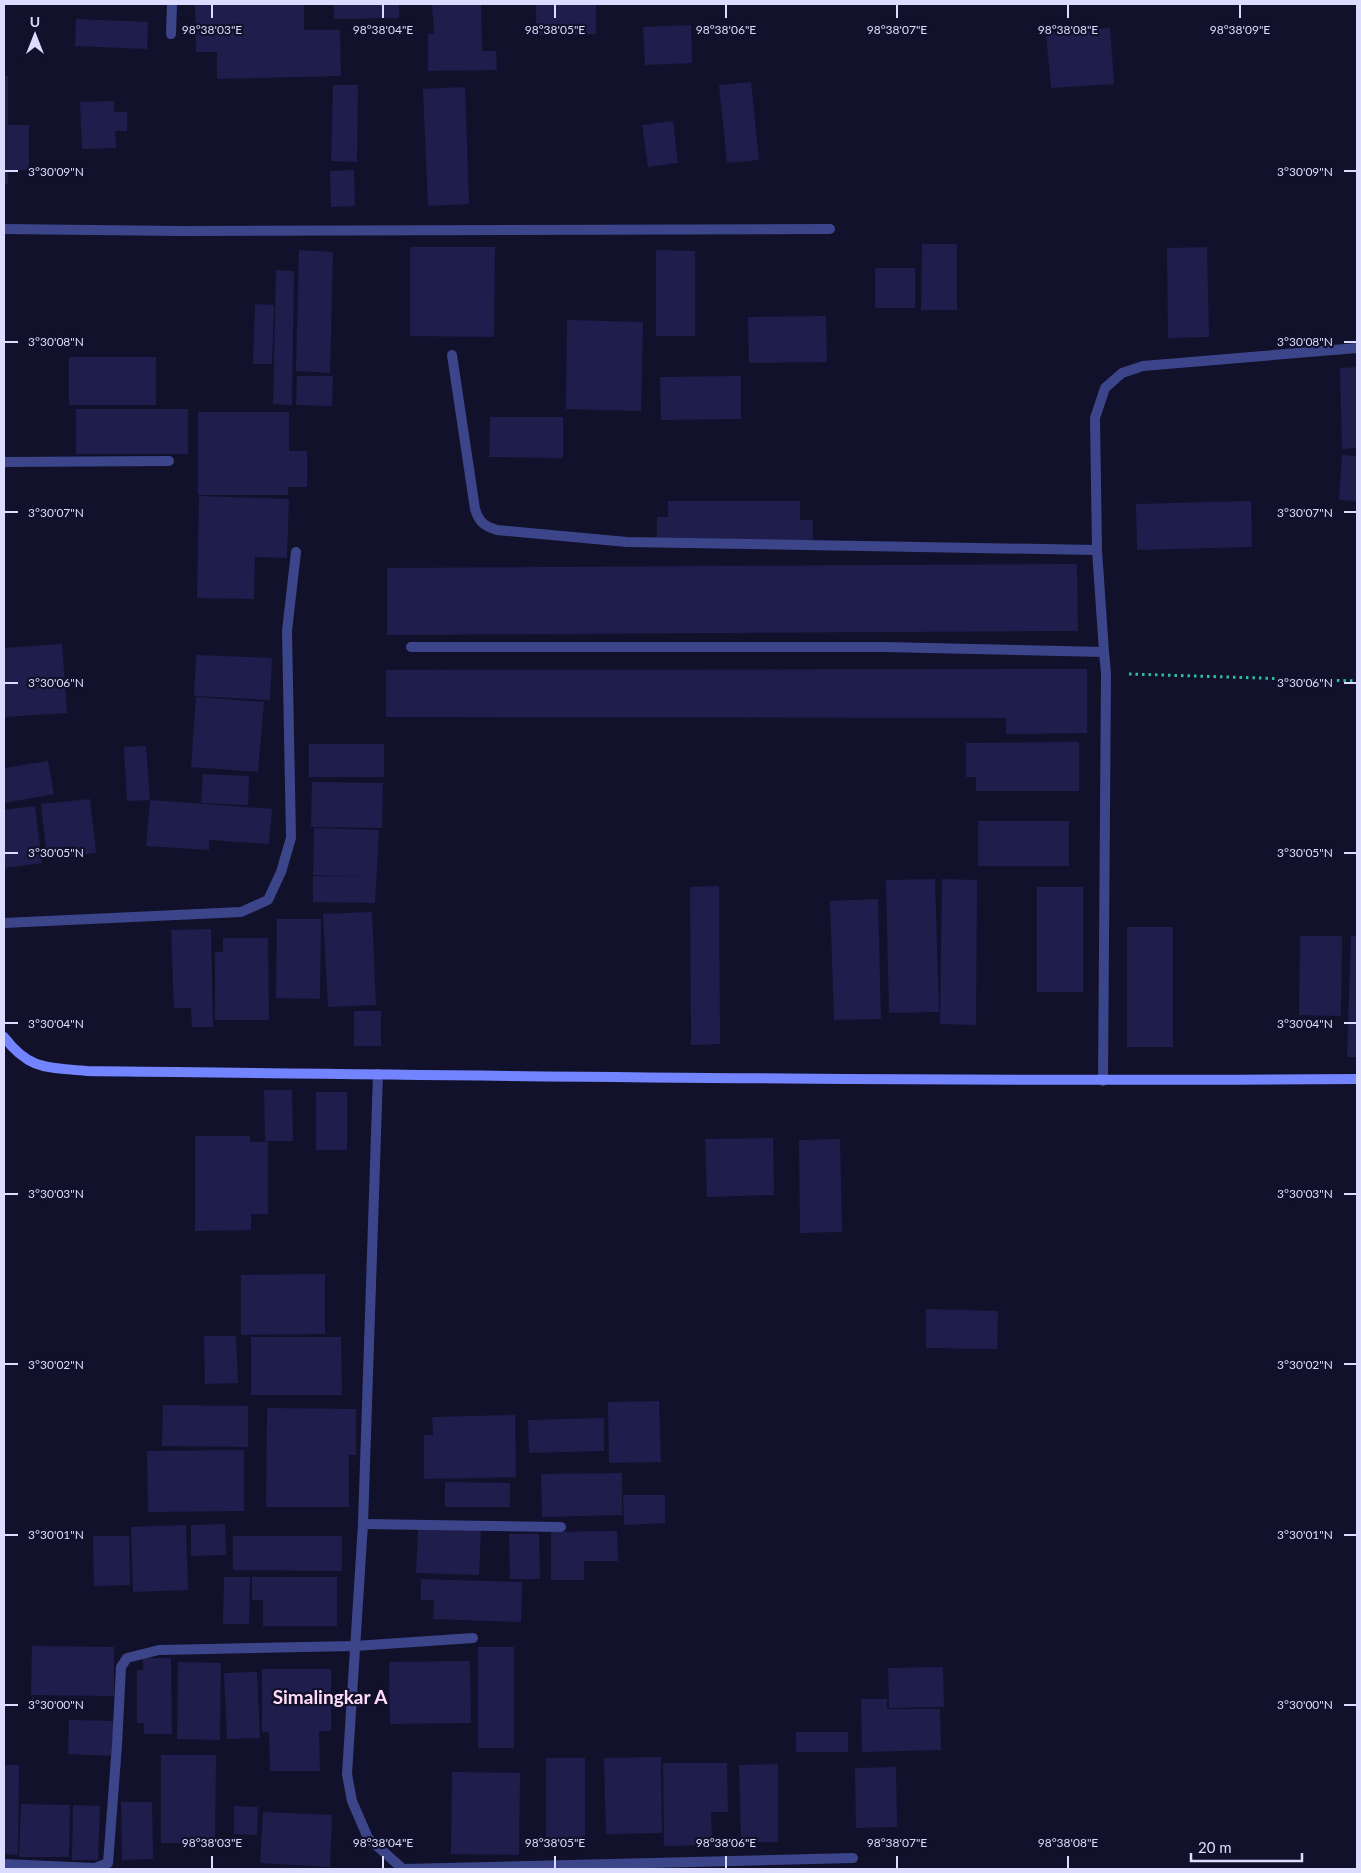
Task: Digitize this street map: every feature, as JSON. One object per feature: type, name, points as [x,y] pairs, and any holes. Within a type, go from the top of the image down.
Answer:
[{"type":"street","points":[[171,34],[172,4]]},
{"type":"street","points":[[4,228],[182,231],[830,229]]},
{"type":"street","points":[[1103,1080],[1106,673],[1097,550],[1095,418],[1105,388],[1122,373],[1143,366],[1357,348]]},
{"type":"street","points":[[452,355],[475,509],[479,520],[492,528],[627,542],[1097,550]]},
{"type":"street","points":[[4,462],[169,461]]},
{"type":"street","points":[[4,923],[241,912],[268,900],[281,872],[291,838],[287,631],[296,552]]},
{"type":"street","points":[[412,647],[884,647],[1104,652]]},
{"type":"street","points":[[4,1037],[14,1051],[38,1066],[87,1071],[1103,1080],[1357,1079]]},
{"type":"street","points":[[378,1074],[363,1524],[347,1774],[352,1801],[368,1838],[403,1869],[854,1858]]},
{"type":"street","points":[[363,1524],[561,1527]]},
{"type":"street","points":[[4,1864],[95,1868],[108,1863],[118,1745],[120,1667],[127,1658],[159,1650],[355,1646],[472,1638]]},
{"type":"path","points":[[1106,673],[1357,681]]},
{"type":"building","points":[[195,4],[304,4],[304,30],[340,30],[341,76],[217,79],[217,52],[196,52]]},
{"type":"building","points":[[334,4],[399,4],[399,18],[334,19]]},
{"type":"building","points":[[432,4],[481,4],[482,51],[496,51],[497,70],[428,71],[428,34],[434,34]]},
{"type":"building","points":[[536,4],[596,4],[596,34],[536,35]]},
{"type":"building","points":[[76,19],[148,22],[147,49],[75,46]]},
{"type":"building","points":[[691,25],[692,63],[645,65],[643,27]]},
{"type":"building","points":[[1110,28],[1114,84],[1051,88],[1046,33]]},
{"type":"building","points":[[4,76],[8,76],[8,125],[29,125],[29,170],[8,170],[8,184],[4,184]]},
{"type":"building","points":[[751,82],[759,160],[727,163],[719,85]]},
{"type":"building","points":[[333,85],[358,85],[357,162],[331,161]]},
{"type":"building","points":[[465,87],[469,204],[428,206],[423,89]]},
{"type":"building","points":[[114,101],[114,112],[127,112],[127,131],[115,131],[116,148],[82,149],[80,102]]},
{"type":"building","points":[[673,121],[678,163],[648,167],[642,125]]},
{"type":"building","points":[[354,170],[355,206],[331,207],[330,171]]},
{"type":"building","points":[[922,244],[957,244],[957,310],[921,310]]},
{"type":"building","points":[[410,247],[495,247],[494,337],[410,336]]},
{"type":"building","points":[[1207,247],[1209,337],[1168,338],[1167,248]]},
{"type":"building","points":[[299,250],[333,252],[330,373],[296,371]]},
{"type":"building","points":[[656,250],[695,251],[695,336],[656,336]]},
{"type":"building","points":[[875,268],[915,268],[915,308],[875,308]]},
{"type":"building","points":[[276,270],[294,271],[292,405],[273,404]]},
{"type":"building","points":[[255,304],[274,305],[272,364],[253,364]]},
{"type":"building","points":[[826,316],[827,362],[749,363],[748,317]]},
{"type":"building","points":[[567,320],[643,322],[641,411],[566,409]]},
{"type":"building","points":[[69,357],[156,357],[156,405],[69,405]]},
{"type":"building","points":[[1357,367],[1357,448],[1342,449],[1340,368]]},
{"type":"building","points":[[297,376],[333,376],[332,406],[296,405]]},
{"type":"building","points":[[741,376],[741,419],[661,420],[660,377]]},
{"type":"building","points":[[76,409],[188,409],[188,454],[76,454]]},
{"type":"building","points":[[198,412],[289,412],[289,451],[307,451],[307,487],[288,487],[288,495],[198,495]]},
{"type":"building","points":[[490,417],[563,417],[563,458],[489,457]]},
{"type":"building","points":[[1342,455],[1357,456],[1357,501],[1339,500]]},
{"type":"building","points":[[199,496],[289,499],[287,558],[255,557],[254,599],[197,598]]},
{"type":"building","points":[[668,501],[800,501],[800,520],[813,520],[813,540],[657,541],[657,517],[668,517]]},
{"type":"building","points":[[1251,501],[1252,547],[1137,550],[1136,504]]},
{"type":"building","points":[[1077,564],[1078,631],[387,635],[387,568]]},
{"type":"building","points":[[62,644],[67,713],[4,717],[4,648]]},
{"type":"building","points":[[196,655],[272,658],[270,700],[194,696]]},
{"type":"building","points":[[1087,669],[1087,733],[1006,734],[1006,718],[386,717],[386,670]]},
{"type":"building","points":[[196,697],[264,702],[258,772],[191,767]]},
{"type":"building","points":[[1079,742],[1079,791],[976,791],[976,777],[966,777],[966,743]]},
{"type":"building","points":[[309,744],[384,744],[384,777],[309,777]]},
{"type":"building","points":[[146,746],[150,800],[127,801],[124,747]]},
{"type":"building","points":[[48,761],[54,794],[4,803],[4,768]]},
{"type":"building","points":[[203,774],[249,776],[248,805],[201,803]]},
{"type":"building","points":[[312,782],[383,783],[382,828],[311,827]]},
{"type":"building","points":[[90,799],[96,853],[47,858],[41,804]]},
{"type":"building","points":[[150,800],[272,809],[269,844],[209,840],[209,850],[146,846]]},
{"type":"building","points":[[35,806],[42,863],[4,868],[4,810]]},
{"type":"building","points":[[978,821],[1069,821],[1069,866],[978,866]]},
{"type":"building","points":[[314,828],[379,830],[375,903],[313,902],[313,876],[371,877],[313,875]]},
{"type":"building","points":[[935,879],[939,1012],[889,1013],[886,880]]},
{"type":"building","points":[[942,879],[977,880],[976,1025],[940,1024]]},
{"type":"building","points":[[719,886],[720,1044],[691,1045],[690,887]]},
{"type":"building","points":[[1037,887],[1083,887],[1083,992],[1037,992]]},
{"type":"building","points":[[878,899],[881,1019],[834,1020],[830,901]]},
{"type":"building","points":[[372,912],[376,1005],[328,1007],[323,914]]},
{"type":"building","points":[[277,919],[321,919],[320,999],[276,998]]},
{"type":"building","points":[[1127,927],[1173,927],[1173,1047],[1127,1047]]},
{"type":"building","points":[[211,929],[213,1027],[192,1027],[191,1008],[174,1008],[171,930]]},
{"type":"building","points":[[1300,936],[1342,936],[1341,1016],[1299,1015]]},
{"type":"building","points":[[1351,936],[1357,936],[1357,1057],[1347,1057]]},
{"type":"building","points":[[223,938],[268,938],[269,1020],[215,1020],[215,952],[223,952]]},
{"type":"building","points":[[354,1011],[381,1011],[381,1046],[354,1046]]},
{"type":"building","points":[[264,1090],[292,1090],[293,1141],[265,1141]]},
{"type":"building","points":[[316,1092],[347,1092],[347,1150],[316,1150]]},
{"type":"building","points":[[195,1136],[250,1136],[250,1142],[268,1142],[268,1214],[251,1214],[251,1230],[195,1231]]},
{"type":"building","points":[[773,1138],[774,1195],[707,1197],[705,1139]]},
{"type":"building","points":[[840,1139],[842,1232],[800,1233],[799,1140]]},
{"type":"building","points":[[325,1274],[325,1334],[241,1335],[241,1275]]},
{"type":"building","points":[[926,1309],[998,1311],[997,1349],[926,1348]]},
{"type":"building","points":[[204,1336],[236,1336],[238,1383],[205,1384]]},
{"type":"building","points":[[251,1337],[341,1337],[342,1395],[251,1395]]},
{"type":"building","points":[[659,1401],[661,1462],[609,1463],[608,1402]]},
{"type":"building","points":[[163,1405],[248,1406],[248,1447],[162,1446]]},
{"type":"building","points":[[267,1408],[356,1409],[356,1455],[349,1455],[349,1507],[266,1507]]},
{"type":"building","points":[[515,1415],[516,1477],[424,1479],[424,1435],[433,1435],[432,1417]]},
{"type":"building","points":[[604,1418],[604,1451],[529,1453],[528,1420]]},
{"type":"building","points":[[244,1450],[244,1511],[148,1512],[147,1451]]},
{"type":"building","points":[[622,1473],[622,1515],[542,1517],[541,1474]]},
{"type":"building","points":[[445,1482],[510,1483],[510,1507],[445,1507]]},
{"type":"building","points":[[623,1495],[665,1495],[665,1523],[624,1525]]},
{"type":"building","points":[[225,1524],[226,1555],[191,1556],[191,1525]]},
{"type":"building","points":[[186,1525],[188,1590],[133,1592],[131,1527]]},
{"type":"building","points":[[418,1528],[481,1530],[479,1575],[416,1573]]},
{"type":"building","points":[[617,1531],[618,1561],[584,1561],[584,1580],[551,1580],[551,1532]]},
{"type":"building","points":[[509,1534],[539,1534],[540,1579],[510,1579]]},
{"type":"building","points":[[93,1536],[129,1536],[130,1585],[94,1586]]},
{"type":"building","points":[[233,1536],[342,1536],[342,1571],[233,1570]]},
{"type":"building","points":[[224,1577],[250,1577],[249,1624],[223,1624]]},
{"type":"building","points":[[252,1577],[337,1577],[337,1626],[263,1626],[263,1600],[252,1600]]},
{"type":"building","points":[[421,1579],[522,1582],[521,1622],[433,1619],[434,1600],[421,1600]]},
{"type":"building","points":[[32,1646],[114,1647],[114,1696],[31,1695]]},
{"type":"building","points":[[478,1647],[514,1647],[514,1748],[478,1748]]},
{"type":"building","points":[[143,1658],[171,1658],[172,1734],[144,1734],[144,1723],[137,1723],[137,1670],[143,1670]]},
{"type":"building","points":[[470,1661],[471,1723],[390,1724],[389,1662]]},
{"type":"building","points":[[178,1662],[221,1663],[220,1740],[177,1739]]},
{"type":"building","points":[[943,1667],[944,1707],[889,1708],[888,1668]]},
{"type":"building","points":[[262,1669],[331,1669],[331,1731],[319,1731],[320,1771],[270,1771],[269,1732],[262,1732]]},
{"type":"building","points":[[257,1672],[260,1738],[227,1739],[224,1673]]},
{"type":"building","points":[[861,1699],[887,1699],[887,1709],[940,1709],[941,1750],[862,1752]]},
{"type":"building","points":[[69,1720],[116,1721],[114,1756],[68,1754]]},
{"type":"building","points":[[796,1732],[848,1732],[848,1752],[796,1752]]},
{"type":"building","points":[[161,1755],[216,1755],[215,1844],[161,1843]]},
{"type":"building","points":[[661,1757],[662,1833],[606,1834],[604,1758]]},
{"type":"building","points":[[546,1758],[585,1758],[585,1840],[546,1839]]},
{"type":"building","points":[[663,1763],[727,1763],[728,1812],[711,1812],[712,1845],[664,1846]]},
{"type":"building","points":[[778,1764],[778,1842],[741,1842],[739,1765]]},
{"type":"building","points":[[4,1765],[19,1765],[18,1855],[4,1854]]},
{"type":"building","points":[[896,1767],[897,1827],[856,1828],[855,1768]]},
{"type":"building","points":[[452,1772],[520,1773],[519,1855],[451,1854]]},
{"type":"building","points":[[121,1802],[152,1802],[153,1859],[122,1860]]},
{"type":"building","points":[[21,1804],[70,1805],[69,1857],[19,1857]]},
{"type":"building","points":[[73,1805],[100,1806],[98,1860],[72,1860]]},
{"type":"building","points":[[234,1806],[258,1807],[257,1835],[234,1834]]},
{"type":"building","points":[[263,1812],[332,1815],[330,1867],[260,1863]]},
{"type":"district","name":"Simalingkar A","points":[[330,1696]]}]
